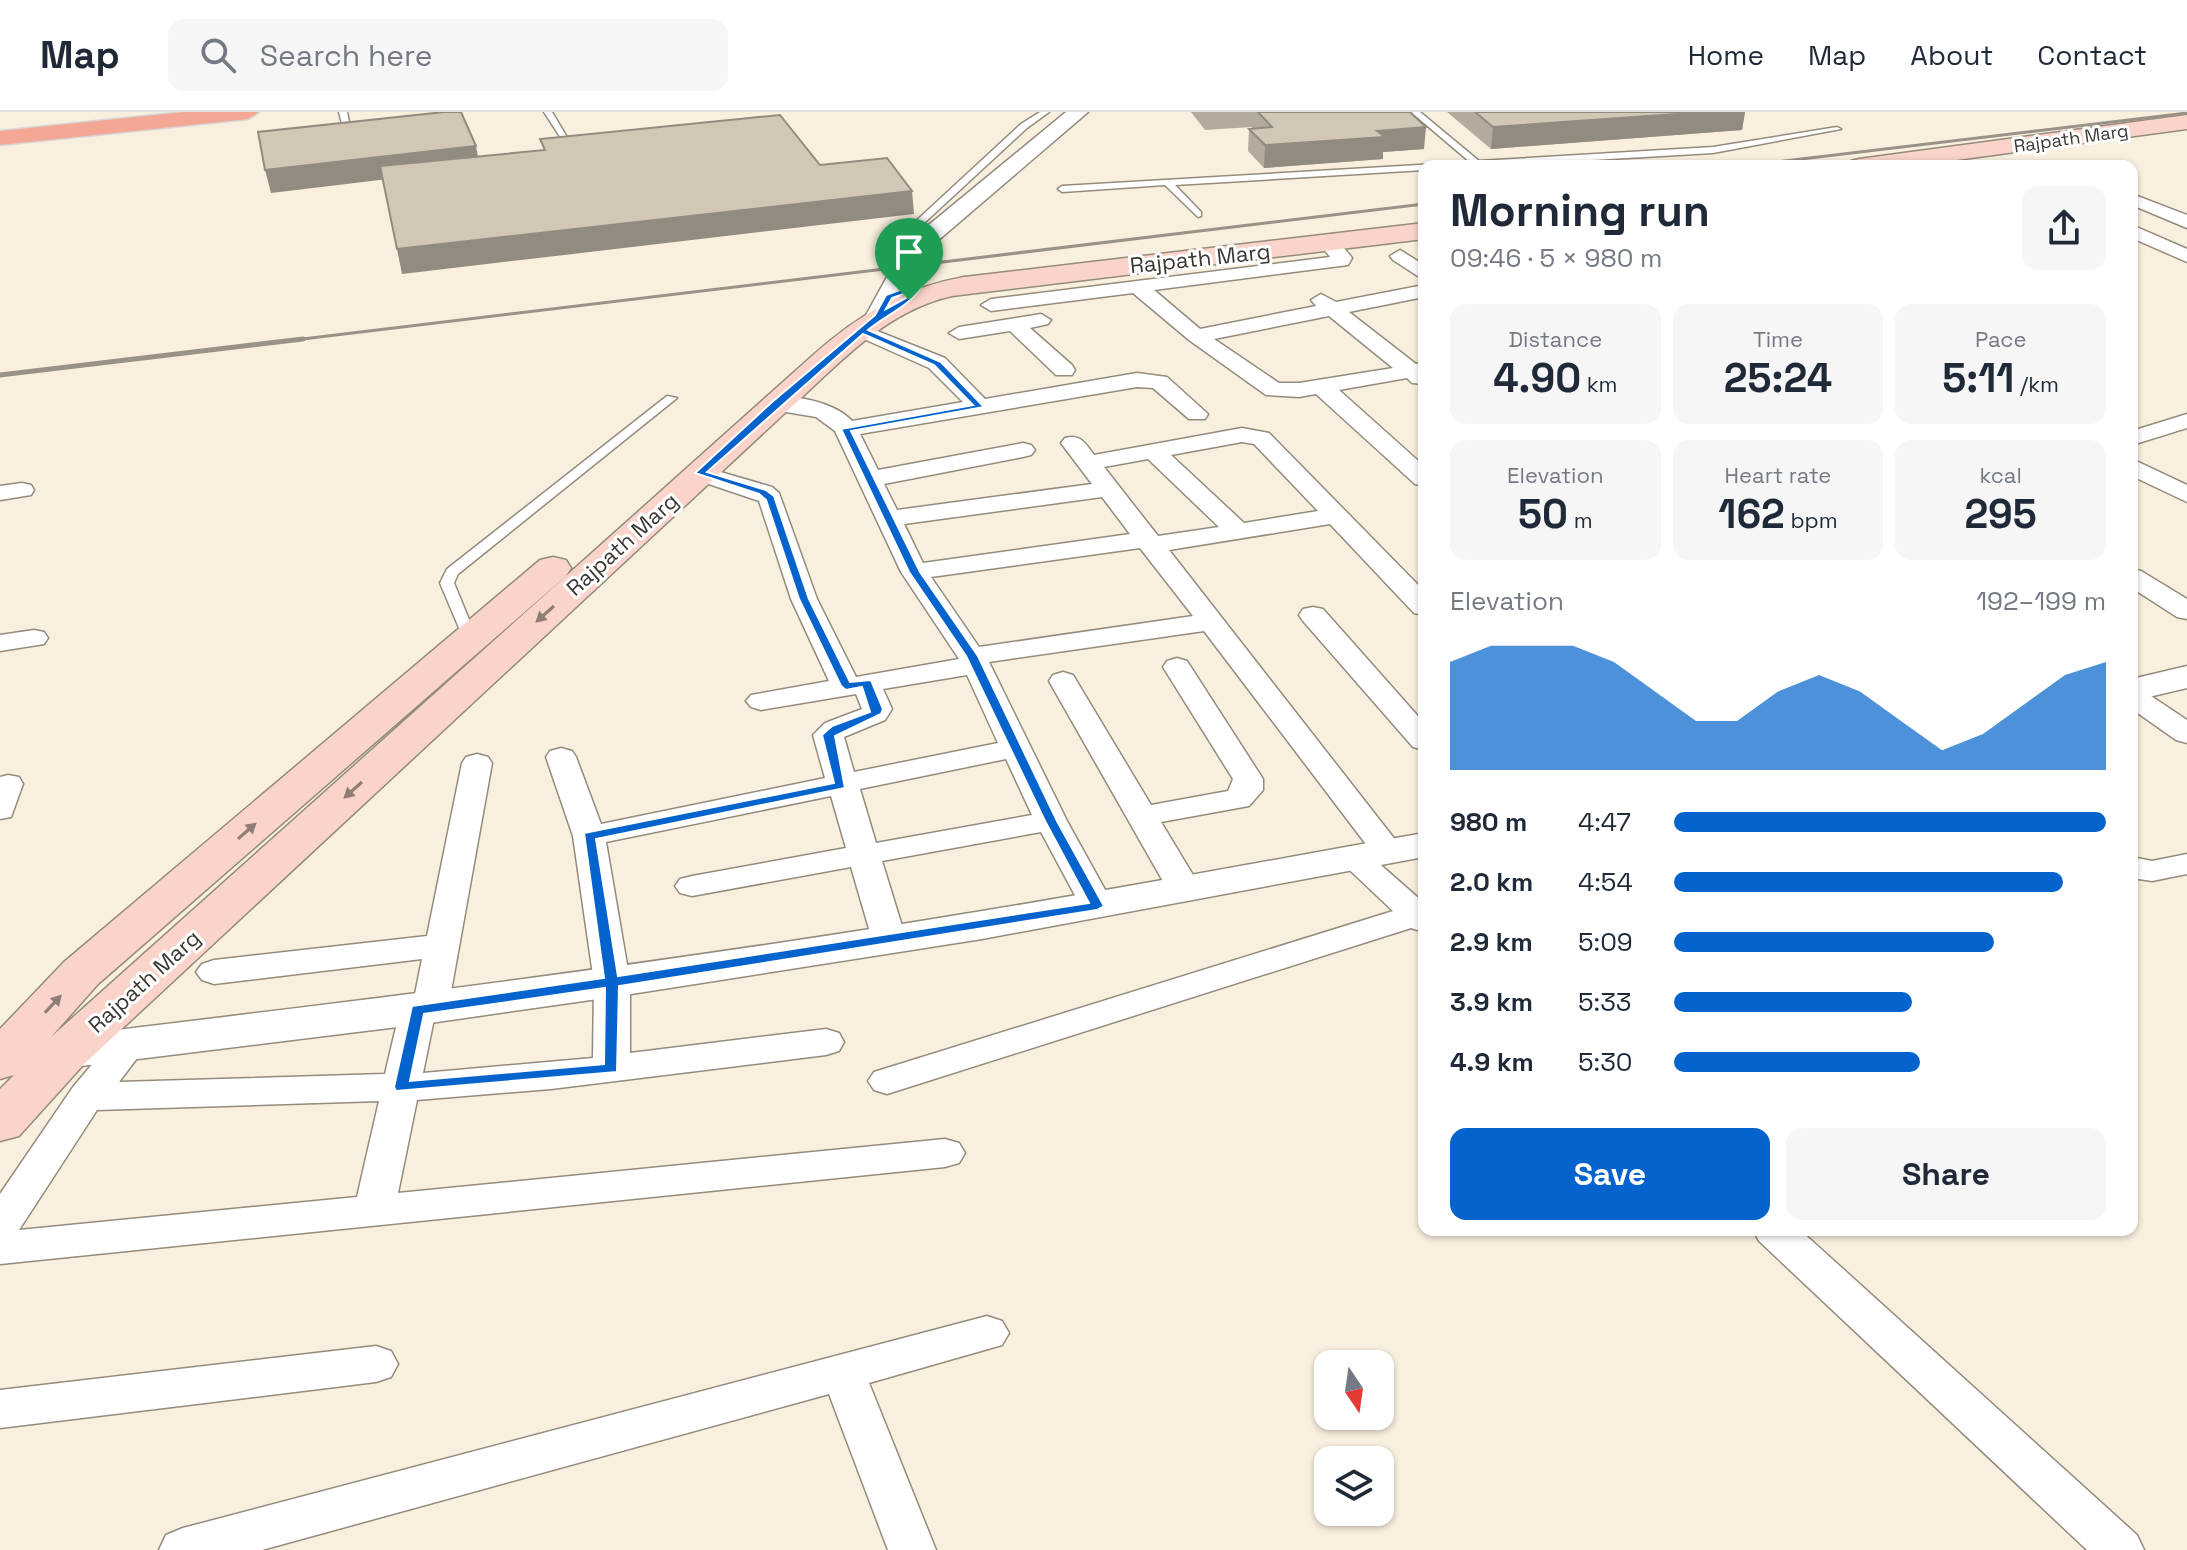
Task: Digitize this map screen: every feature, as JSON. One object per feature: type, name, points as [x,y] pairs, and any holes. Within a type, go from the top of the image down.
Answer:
[{"type":"main road","points":[[0,135],[193,112]]},
{"type":"main road","points":[[0,135],[248,112]]},
{"type":"main road","name":"Rajpath Marg","points":[[1904,160],[2187,122]]},
{"type":"main road","name":"Rajpath Marg","points":[[1987,160],[2187,133]]},
{"type":"main road","name":"Rajpath Marg","points":[[0,1122],[66,1052],[776,404],[891,306],[984,275],[1418,221]]},
{"type":"main road","name":"Rajpath Marg","points":[[0,1060],[81,973],[759,390],[848,318],[946,289],[998,280],[1346,263],[1412,244]]},
{"type":"street","points":[[891,306],[905,266],[927,238],[1078,112]]},
{"type":"street","points":[[891,306],[952,236],[1103,112]]},
{"type":"street","points":[[2138,202],[2187,222]]},
{"type":"street","points":[[2138,234],[2187,256]]},
{"type":"street","points":[[991,305],[1346,263],[1388,298]]},
{"type":"street","points":[[1280,270],[1418,373]]},
{"type":"street","points":[[1138,287],[1196,336],[1274,390],[1418,374]]},
{"type":"street","points":[[1196,336],[1418,292]]},
{"type":"street","points":[[959,333],[1053,317],[1042,299]]},
{"type":"street","points":[[891,306],[937,363],[980,407]]},
{"type":"street","points":[[1014,324],[1064,370]]},
{"type":"street","points":[[846,429],[980,407],[1094,396],[1150,379],[1159,382],[1197,414]]},
{"type":"street","points":[[1321,386],[1418,474]]},
{"type":"street","points":[[776,404],[828,413],[838,418],[846,429],[914,572],[974,660],[1051,821],[1097,906]]},
{"type":"street","points":[[2138,436],[2187,421]]},
{"type":"street","points":[[1418,601],[1267,444],[1254,435],[1153,451],[1081,453],[1389,852],[1418,914]]},
{"type":"street","points":[[870,479],[1023,450]]},
{"type":"street","points":[[1153,451],[1238,531]]},
{"type":"street","points":[[2138,469],[2187,495]]},
{"type":"street","points":[[700,473],[763,492],[770,498],[804,599],[856,684],[877,709],[875,714],[828,735],[889,939]]},
{"type":"street","points":[[887,519],[1111,489]]},
{"type":"street","points":[[914,572],[1336,516]]},
{"type":"street","points":[[2138,581],[2187,611]]},
{"type":"street","points":[[1313,615],[1418,734]]},
{"type":"street","points":[[761,701],[974,660],[1211,622]]},
{"type":"street","points":[[0,643],[34,638]]},
{"type":"street","points":[[1141,816],[1238,799],[1247,790],[1248,779],[1177,667]]},
{"type":"street","points":[[2138,689],[2187,677]]},
{"type":"street","points":[[1063,681],[1185,890]]},
{"type":"street","points":[[2138,700],[2187,734]]},
{"type":"street","points":[[589,836],[1016,748]]},
{"type":"street","points":[[561,757],[589,836],[612,982],[612,1069]]},
{"type":"street","points":[[374,1209],[401,1087],[442,945],[477,763]]},
{"type":"street","points":[[692,886],[1051,821]]},
{"type":"street","points":[[0,1060],[424,1009],[612,982],[1097,906],[1389,852]]},
{"type":"street","points":[[2138,868],[2159,871],[2187,864]]},
{"type":"street","points":[[887,1081],[1418,919]]},
{"type":"street","points":[[214,972],[442,945]]},
{"type":"street","points":[[86,1097],[401,1087],[612,1069],[826,1042]]},
{"type":"street","points":[[0,1226],[86,1097],[129,1045]]},
{"type":"street","points":[[0,1248],[945,1153]]},
{"type":"street","points":[[1780,1236],[2120,1550]]},
{"type":"street","points":[[183,1550],[987,1333]]},
{"type":"street","points":[[0,1409],[376,1364]]},
{"type":"street","points":[[843,1372],[912,1550]]},
{"type":"lane","points":[[343,112],[350,140]]},
{"type":"lane","points":[[548,112],[571,147]]},
{"type":"lane","points":[[892,248],[1024,126],[1045,112]]},
{"type":"lane","points":[[1415,112],[1472,160]]},
{"type":"lane","points":[[1531,160],[1713,150],[1837,129]]},
{"type":"lane","points":[[1062,189],[1418,167]]},
{"type":"lane","points":[[1167,182],[1198,214]]},
{"type":"lane","points":[[470,639],[447,583],[452,572],[671,398]]},
{"type":"building","points":[[461,112],[476,146],[265,170],[258,132]]},
{"type":"building","points":[[1258,112],[1410,112],[1426,127],[1377,131],[1385,137],[1265,145],[1249,129],[1272,127]]},
{"type":"building","points":[[1475,112],[1705,112],[1493,127]]},
{"type":"building","points":[[780,115],[820,165],[887,158],[912,191],[397,249],[380,166],[545,150],[540,139]]},
{"type":"railway","points":[[1792,160],[2187,113]]},
{"type":"railway","points":[[286,341],[1418,205]]},
{"type":"railway","points":[[0,375],[303,339]]},
{"type":"route","points":[[909,300],[878,317],[862,331],[937,363],[980,407],[846,429],[914,572],[972,656],[1051,821],[1097,906],[612,982],[612,1069],[401,1087],[418,1010],[612,982],[589,836],[841,785],[828,735],[875,714],[877,709],[866,683],[846,686],[804,599],[770,498],[763,492],[700,473],[776,404],[878,317],[889,297],[918,286],[909,300]]}]
